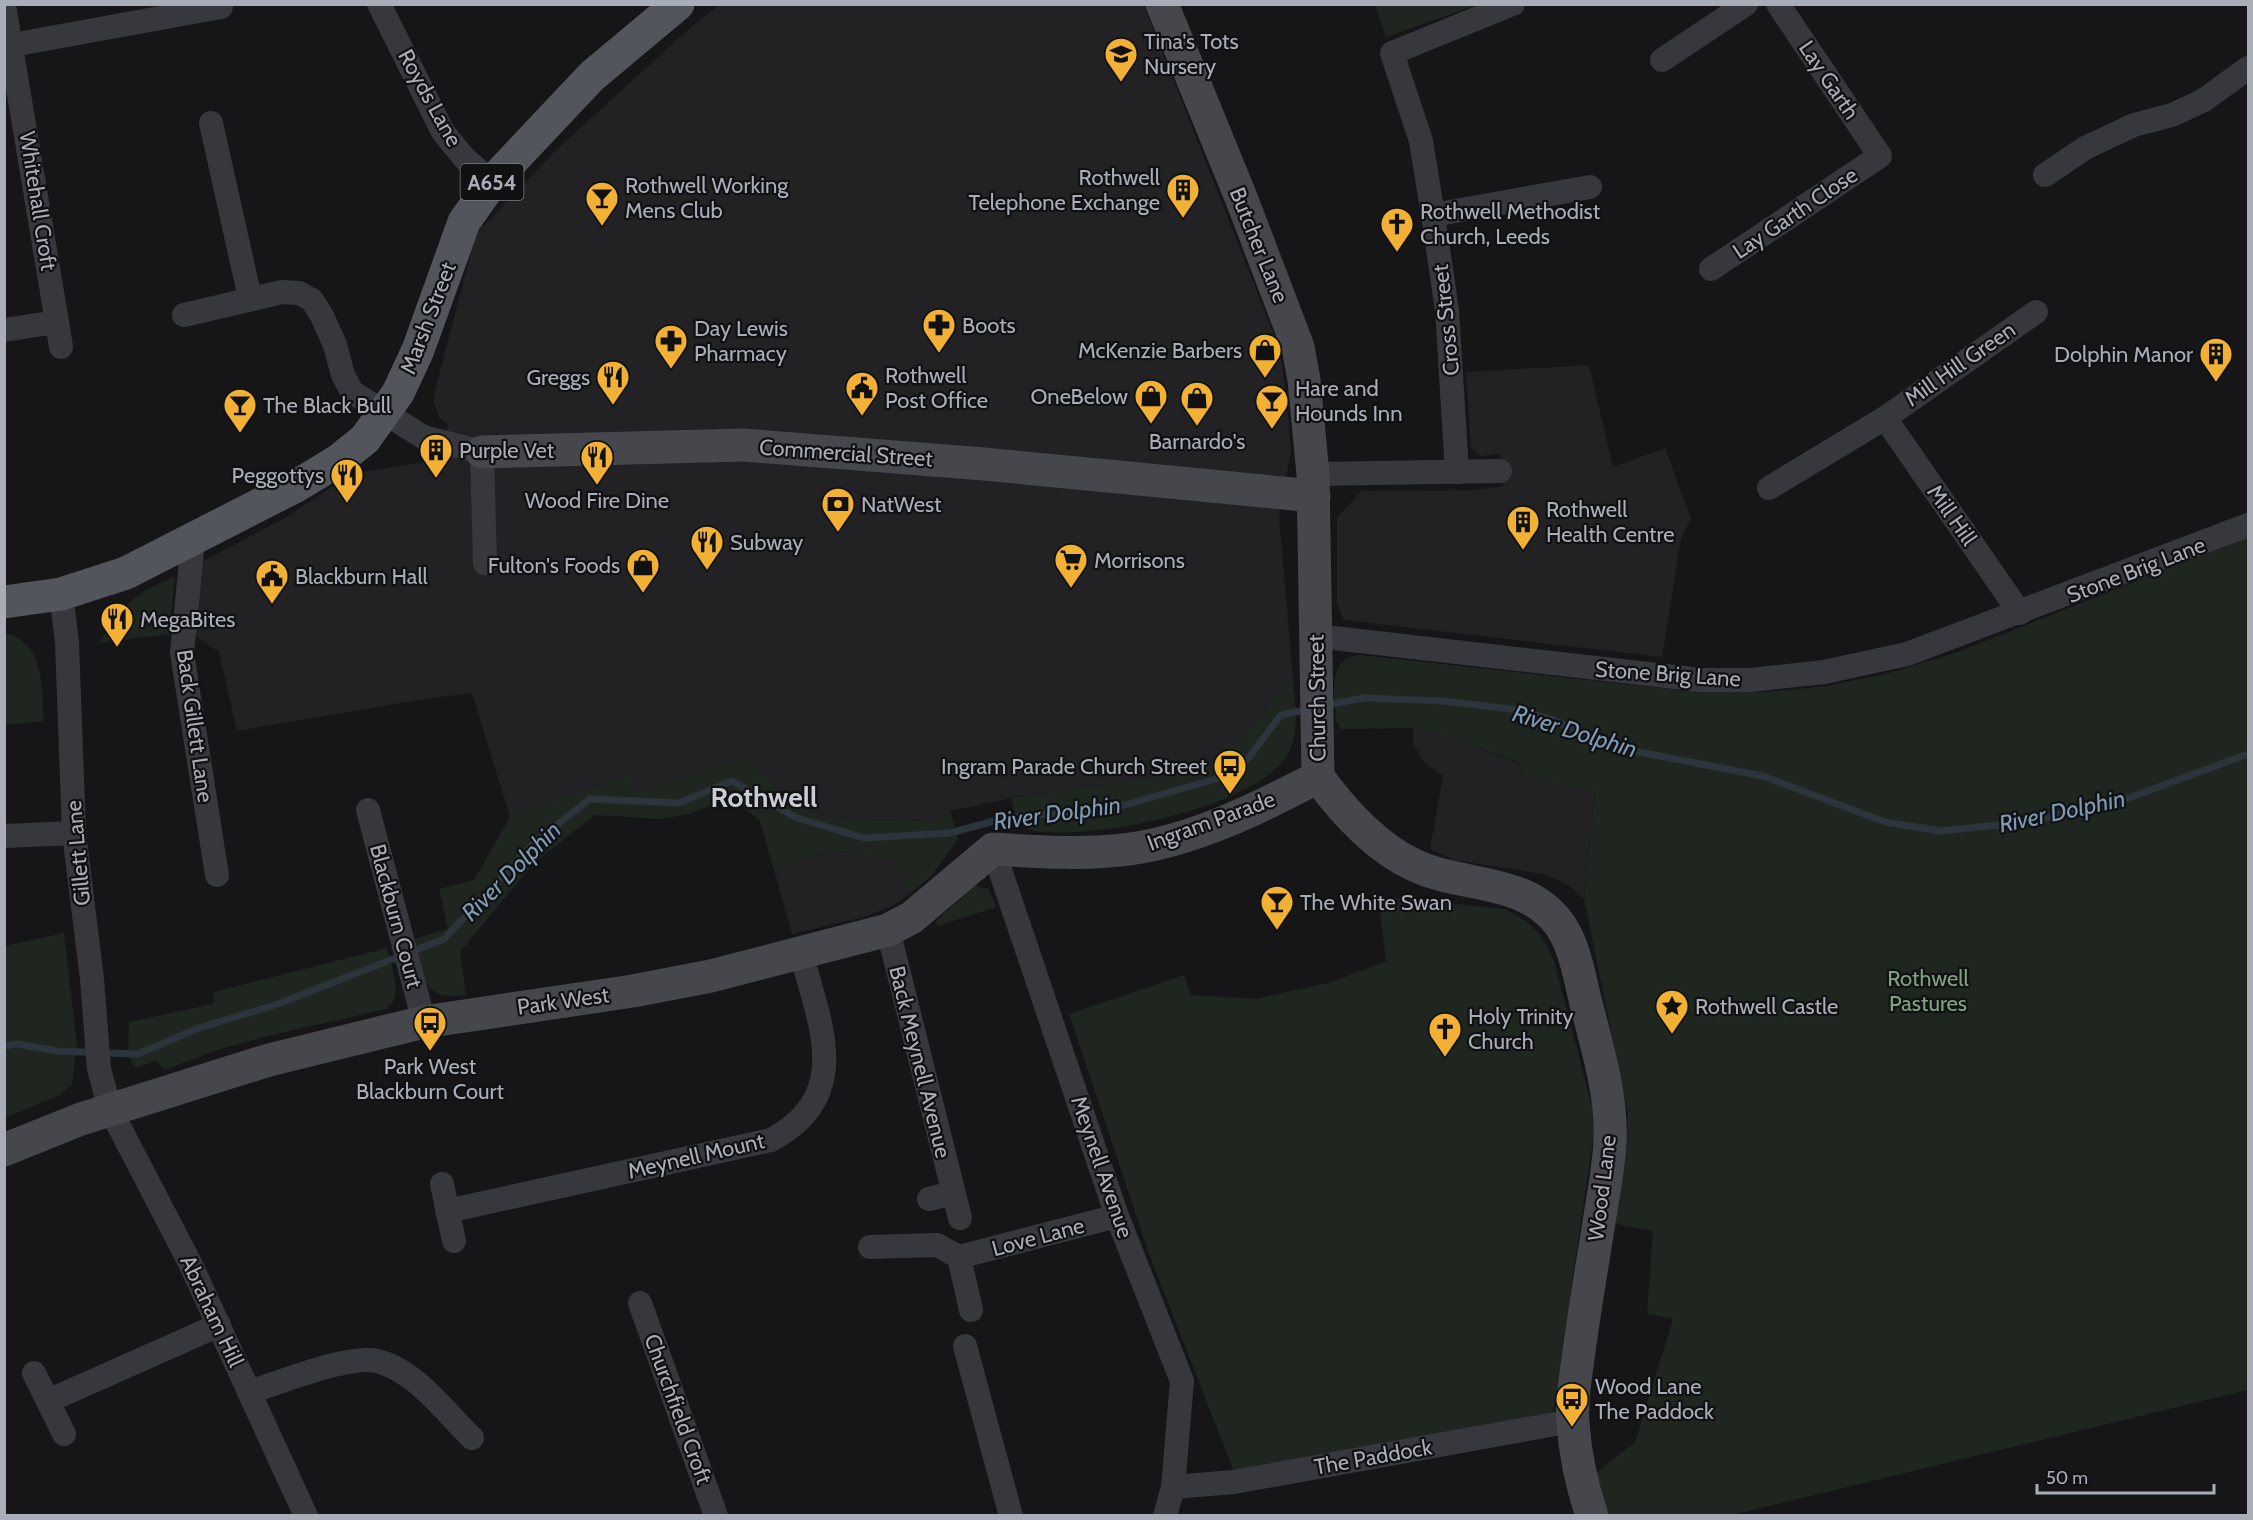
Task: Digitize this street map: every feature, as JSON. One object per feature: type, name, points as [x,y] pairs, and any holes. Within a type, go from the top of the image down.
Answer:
[{"type":"main road","name":"Marsh Street","points":[[61,594],[126,573],[193,541],[339,460],[364,440],[384,415],[418,350],[464,222],[492,182],[592,75],[677,5]]},
{"type":"main road","name":"A654","points":[[4,602],[61,594]]},
{"type":"street","name":"Royds Lane","points":[[379,4],[443,132],[465,159],[492,182]]},
{"type":"street","name":"Butcher Lane","points":[[1162,4],[1242,200],[1298,347],[1304,380],[1314,485]]},
{"type":"street","name":"Cross Street","points":[[1457,472],[1447,310],[1433,215],[1421,141],[1392,53],[1513,4]]},
{"type":"street","points":[[1662,60],[1746,4]]},
{"type":"street","name":"Lay Garth","points":[[1778,4],[1880,156]]},
{"type":"street","name":"Whitehall Croft","points":[[4,5],[61,347]]},
{"type":"street","points":[[12,45],[221,7]]},
{"type":"street","points":[[2053,161],[2134,125],[2172,115],[2204,100],[2248,68]]},
{"type":"street","points":[[184,315],[250,298],[211,123]]},
{"type":"street","name":"Lay Garth Close","points":[[1711,269],[1880,156]]},
{"type":"street","points":[[1433,215],[1590,187]]},
{"type":"street","name":"Commercial Street","points":[[250,298],[282,292],[299,293],[312,300],[322,316],[343,375],[352,392],[384,415],[423,436],[482,452],[743,445],[984,464],[1314,485],[1457,472],[1500,471]]},
{"type":"street","name":"Mill Hill Green","points":[[1769,488],[1885,418],[2036,312]]},
{"type":"street","points":[[4,330],[57,322]]},
{"type":"street","name":"Mill Hill","points":[[1885,418],[2020,613]]},
{"type":"street","points":[[482,452],[486,563]]},
{"type":"street","name":"Church Street","points":[[1314,485],[1318,777],[1336,801],[1371,836],[1413,865],[1440,875]]},
{"type":"street","name":"Stone Brig Lane","points":[[1316,636],[1701,680],[1750,680],[1824,672],[1907,654],[2248,525]]},
{"type":"street","name":"Back Gillett Lane","points":[[193,541],[182,653],[217,875]]},
{"type":"street","name":"Gillett Lane","points":[[61,594],[67,642],[74,832],[99,1069],[110,1109]]},
{"type":"street","name":"Ingram Parade","points":[[993,849],[1068,853],[1133,848],[1185,834],[1234,816],[1318,777]]},
{"type":"street","name":"Blackburn Court","points":[[368,810],[424,1022]]},
{"type":"street","points":[[4,836],[74,832]]},
{"type":"street","name":"Park West","points":[[4,1150],[110,1109],[269,1060],[424,1022],[633,991],[711,976],[888,930],[911,918],[993,849]]},
{"type":"street","name":"Meynell Avenue","points":[[993,849],[1117,1216],[1182,1381],[1173,1487],[1165,1515]]},
{"type":"street","name":"Wood Lane","points":[[1440,875],[1503,888],[1531,897],[1548,910],[1562,928],[1574,955],[1593,1032],[1605,1083],[1611,1139],[1584,1316],[1572,1421],[1578,1461],[1592,1515]]},
{"type":"street","name":"Back Meynell Avenue","points":[[888,930],[960,1218]]},
{"type":"street","name":"Meynell Mount","points":[[447,1211],[771,1140],[789,1131],[816,1101],[823,1083],[826,1063],[824,1043],[801,953]]},
{"type":"street","name":"Abraham Hill","points":[[110,1109],[190,1263],[306,1515]]},
{"type":"street","points":[[442,1184],[454,1241]]},
{"type":"street","points":[[929,1199],[953,1193]]},
{"type":"street","name":"Love Lane","points":[[959,1257],[1117,1216]]},
{"type":"street","points":[[870,1246],[937,1245],[959,1257],[971,1310]]},
{"type":"street","name":"Churchfield Croft","points":[[640,1303],[716,1515]]},
{"type":"street","points":[[48,1401],[219,1325]]},
{"type":"street","points":[[964,1346],[1011,1515]]},
{"type":"street","points":[[249,1392],[351,1361],[376,1360],[406,1375],[472,1438]]},
{"type":"street","points":[[34,1373],[64,1434]]},
{"type":"street","name":"The Paddock","points":[[1173,1487],[1234,1482],[1572,1421]]},
{"type":"shaded area","points":[[719,5],[1144,5],[1280,350],[1287,402],[1291,451],[1279,516],[1293,678],[1220,765],[1182,762],[1174,774],[1022,796],[950,811],[936,821],[828,818],[787,797],[747,756],[638,792],[629,774],[510,817],[472,693],[237,731],[219,652],[192,634],[200,563],[290,515],[333,486],[362,472],[438,460],[448,424],[439,418],[433,398],[476,234],[555,151],[691,27]]},
{"type":"shaded area","points":[[1589,365],[1613,467],[1665,448],[1691,519],[1681,539],[1662,657],[1344,620],[1337,604],[1337,517],[1362,491],[1476,490],[1503,486],[1500,454],[1481,456],[1471,448],[1466,372]]},
{"type":"shaded area","points":[[1413,728],[1457,739],[1519,764],[1523,777],[1595,792],[1584,899],[1568,885],[1547,875],[1454,860],[1430,849],[1443,776],[1424,762],[1413,743]]},
{"type":"shaded area","points":[[834,851],[893,859],[912,892],[892,906],[864,917],[792,934],[773,867]]},
{"type":"green space","points":[[1375,4],[1477,5],[1386,37]]},
{"type":"green space","name":"Rothwell Pastures","points":[[2248,537],[2248,1390],[1732,1515],[1609,1515],[1595,1474],[1635,1442],[1673,1319],[1647,1314],[1653,1231],[1611,1223],[1625,1155],[1628,1113],[1584,899],[1595,792],[1523,777],[1519,763],[1457,739],[1413,728],[1339,729],[1339,723],[1336,723],[1334,691],[1337,670],[1350,657],[1361,655],[1686,691],[1766,692],[1828,686],[1893,672],[1955,653]]},
{"type":"green space","points":[[175,577],[169,634],[99,643],[123,609],[138,595]]},
{"type":"green space","points":[[5,633],[18,638],[28,646],[34,656],[41,681],[44,721],[5,725]]},
{"type":"green space","points":[[1293,678],[1296,717],[1292,745],[1288,754],[1272,772],[1247,788],[1179,814],[1106,829],[1039,832],[1028,829],[1018,820],[1011,798],[1174,774],[1182,762],[1220,765]]},
{"type":"green space","points":[[747,756],[787,797],[828,818],[936,821],[950,811],[958,839],[932,875],[912,892],[893,859],[834,851],[773,867],[760,821],[732,797],[689,814],[662,819],[595,815],[534,863],[460,952],[466,995],[451,996],[432,990],[423,974],[414,939],[448,929],[439,889],[474,880],[510,817],[629,774],[638,792]]},
{"type":"green space","points":[[975,886],[989,889],[996,907],[938,926],[936,921]]},
{"type":"green space","points":[[1386,897],[1505,909],[1529,924],[1541,936],[1554,961],[1592,1107],[1594,1132],[1553,1412],[1235,1474],[1149,1254],[1069,1014],[1184,975],[1191,995],[1256,999],[1332,982],[1386,961],[1379,904]]},
{"type":"green space","points":[[64,933],[77,1046],[72,1084],[60,1095],[5,1118],[5,946]]},
{"type":"green space","points":[[387,948],[396,989],[392,1004],[386,1009],[217,1050],[165,1070],[156,1061],[136,1068],[128,1056],[129,1022],[213,1004],[214,992]]},
{"type":"waterway","name":"River Dolphin","points":[[1326,705],[1364,698],[1443,701],[1519,710],[1551,719],[1618,748],[1763,776],[1885,822],[1941,831],[2027,822],[2115,803],[2248,754]]},
{"type":"waterway","name":"River Dolphin","points":[[4,1046],[18,1044],[57,1051],[138,1054],[199,1028],[278,1004],[444,939],[537,840],[590,799],[679,803],[732,781],[797,818],[864,838],[950,833],[1009,817],[1107,810],[1237,773],[1281,715],[1309,709]]},
{"type":"place","name":"Tina's Tots Nursery","points":[[1121,83]]},
{"type":"place","name":"Rothwell Telephone Exchange","points":[[1183,219]]},
{"type":"place","name":"Rothwell Working Mens Club","points":[[602,227]]},
{"type":"place","name":"Rothwell Methodist Church, Leeds","points":[[1397,253]]},
{"type":"place","name":"Boots","points":[[939,354]]},
{"type":"place","name":"Day Lewis Pharmacy","points":[[671,370]]},
{"type":"place","name":"McKenzie Barbers","points":[[1265,379]]},
{"type":"place","name":"Dolphin Manor","points":[[2216,383]]},
{"type":"place","name":"Greggs","points":[[613,406]]},
{"type":"place","name":"Rothwell Post Office","points":[[862,417]]},
{"type":"place","name":"OneBelow","points":[[1151,425]]},
{"type":"place","name":"Barnardo's","points":[[1197,427]]},
{"type":"place","name":"Hare and Hounds Inn","points":[[1272,430]]},
{"type":"place","name":"The Black Bull","points":[[240,434]]},
{"type":"place","name":"Purple Vet","points":[[436,479]]},
{"type":"place","name":"Wood Fire Dine","points":[[597,486]]},
{"type":"place","name":"Peggottys","points":[[347,504]]},
{"type":"place","name":"NatWest","points":[[838,533]]},
{"type":"place","name":"Rothwell Health Centre","points":[[1523,551]]},
{"type":"place","name":"Subway","points":[[707,571]]},
{"type":"place","name":"Morrisons","points":[[1071,589]]},
{"type":"place","name":"Fulton's Foods","points":[[643,594]]},
{"type":"place","name":"Blackburn Hall","points":[[272,605]]},
{"type":"place","name":"MegaBites","points":[[117,648]]},
{"type":"place","name":"Ingram Parade Church Street","points":[[1230,795]]},
{"type":"place","name":"The White Swan","points":[[1277,931]]},
{"type":"place","name":"Rothwell Castle","points":[[1672,1035]]},
{"type":"place","name":"Park West Blackburn Court","points":[[430,1052]]},
{"type":"place","name":"Holy Trinity Church","points":[[1445,1058]]},
{"type":"place","name":"Wood Lane The Paddock","points":[[1572,1428]]},
{"type":"district","name":"Rothwell","points":[[764,797]]}]
